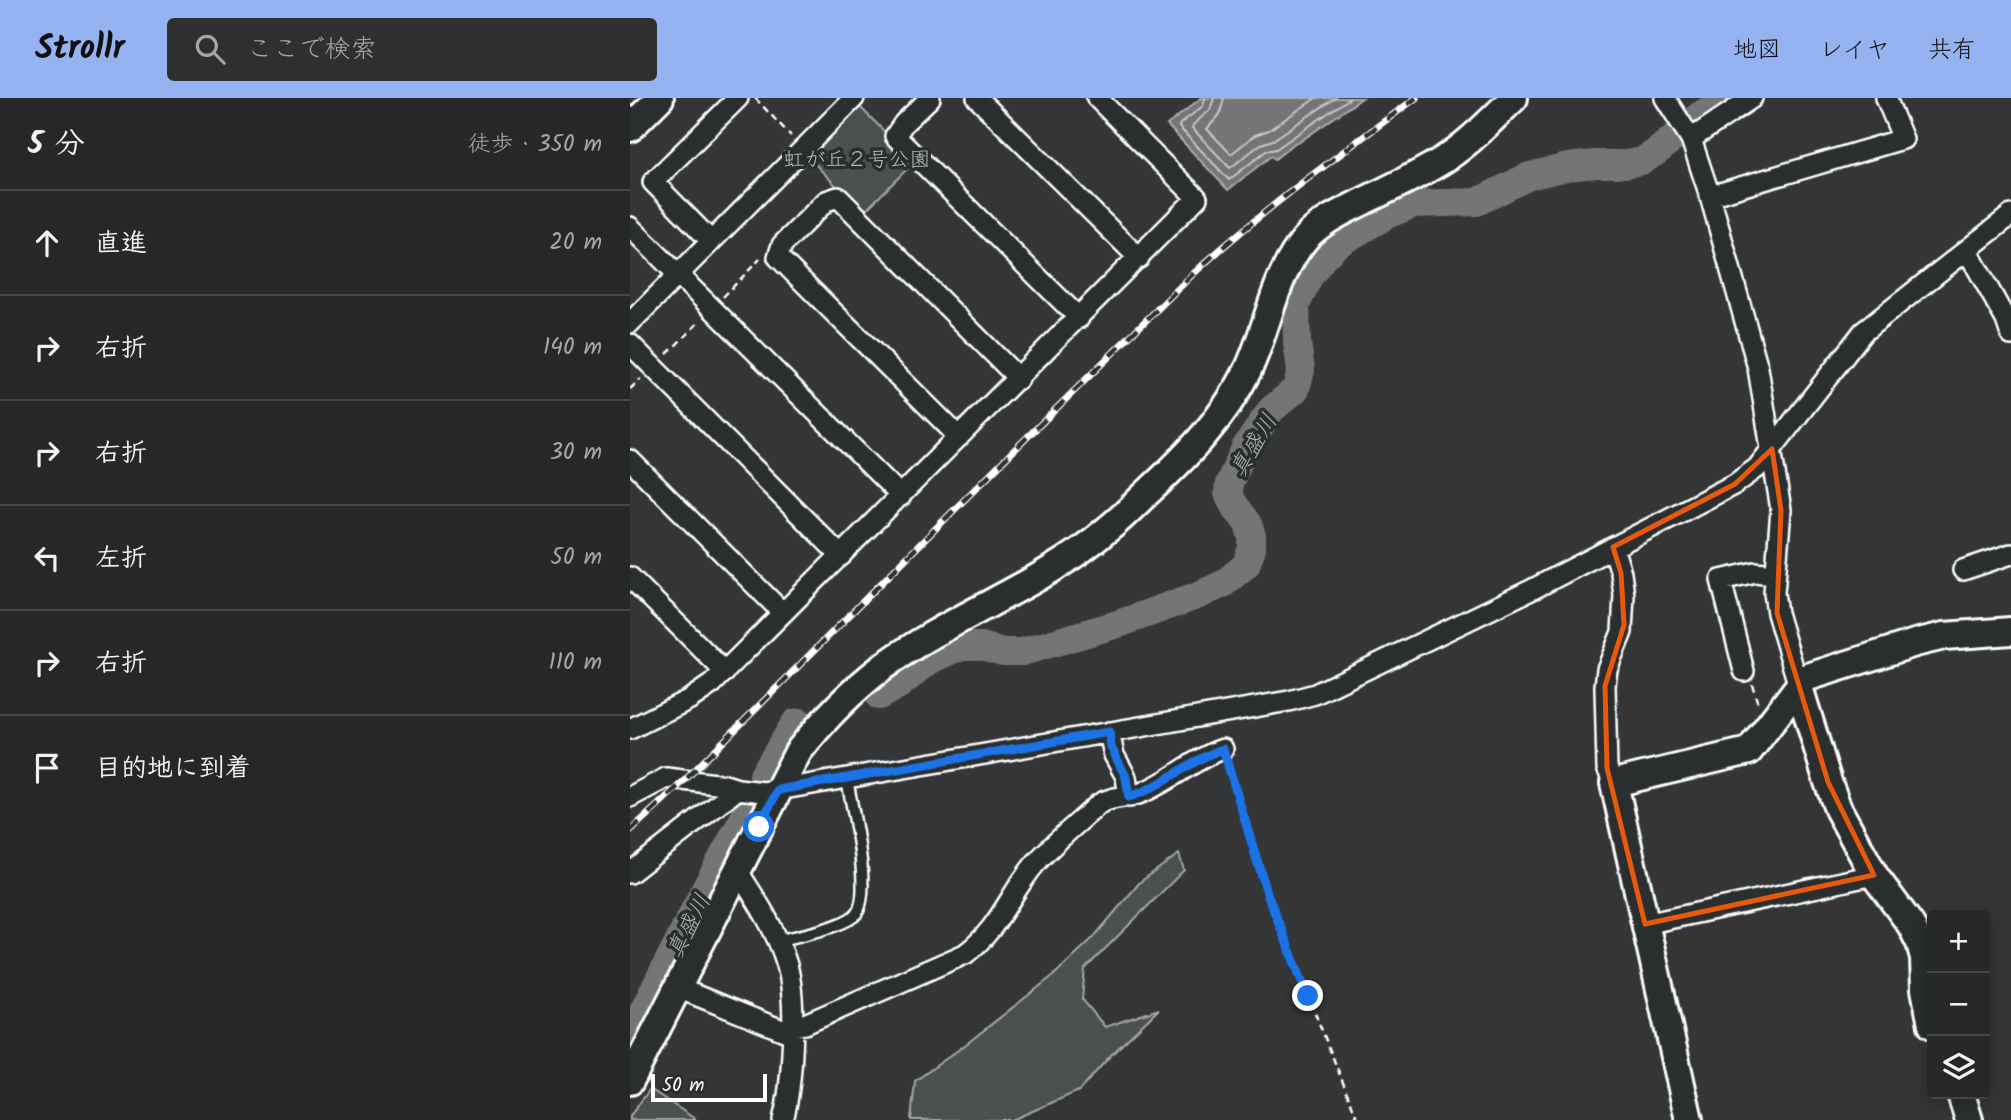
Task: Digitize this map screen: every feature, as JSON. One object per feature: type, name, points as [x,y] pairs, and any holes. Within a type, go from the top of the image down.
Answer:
[{"type":"street","points":[[630,128],[660,98]]},
{"type":"street","points":[[711,241],[653,182],[738,98]]},
{"type":"street","points":[[630,323],[854,98]]},
{"type":"street","points":[[930,98],[904,123],[895,136],[1079,318]]},
{"type":"street","points":[[977,98],[1139,258]]},
{"type":"street","points":[[630,728],[700,693],[724,671],[1019,379],[1197,198],[1097,98]]},
{"type":"street","points":[[630,1081],[798,752],[832,711],[884,666],[933,635],[1042,574],[1110,528],[1176,466],[1219,419],[1249,368],[1286,270],[1304,240],[1341,212],[1452,154],[1514,98]]},
{"type":"street","points":[[1665,98],[1687,131],[1710,196],[1758,368],[1781,510],[1774,593],[1777,613],[1838,809],[1874,875],[1911,925],[1920,943],[1927,995]]},
{"type":"street","points":[[1687,131],[1752,98]]},
{"type":"street","points":[[1710,196],[1903,139],[1886,98]]},
{"type":"street","points":[[959,437],[778,257],[782,245],[826,201],[838,197],[1019,379]]},
{"type":"street","points":[[630,797],[666,778],[763,792],[778,790],[1289,701],[1315,694],[1532,589],[1735,484],[1757,468],[1863,332],[2011,215]]},
{"type":"street","points":[[630,227],[901,496]]},
{"type":"street","points":[[1967,250],[2006,320],[2011,335]]},
{"type":"street","points":[[630,344],[841,556]]},
{"type":"street","points":[[630,460],[783,613]]},
{"type":"street","points":[[1613,547],[1624,595],[1622,632],[1607,669],[1605,685],[1607,768],[1614,783],[1689,1120]]},
{"type":"street","points":[[1963,570],[2011,554]]},
{"type":"street","points":[[1744,671],[1721,580],[1755,572],[1775,574]]},
{"type":"street","points":[[630,577],[724,671]]},
{"type":"street","points":[[1614,783],[1749,751],[1805,678],[1944,636],[2011,631]]},
{"type":"street","points":[[1109,732],[1111,747],[1126,777],[1129,797]]},
{"type":"street","points":[[678,988],[792,1030],[964,954],[990,932],[1037,862],[1099,804],[1108,798],[1129,797],[1156,786],[1209,754],[1223,749]]},
{"type":"street","points":[[630,873],[738,789]]},
{"type":"street","points":[[737,870],[765,916],[789,976],[792,1030],[783,1120]]},
{"type":"street","points":[[1645,924],[1874,875]]},
{"type":"street","points":[[1963,1099],[1969,1120]]},
{"type":"lane","points":[[777,941],[843,922],[857,914],[860,908],[863,875],[847,779]]},
{"type":"path","points":[[755,98],[803,148]]},
{"type":"path","points":[[667,354],[764,254]]},
{"type":"path","points":[[630,389],[648,372]]},
{"type":"path","points":[[1744,671],[1749,673],[1759,706]]},
{"type":"path","points":[[1223,749],[1268,896],[1357,1120]]},
{"type":"highlighted area","points":[[1772,449],[1781,510],[1777,613],[1828,782],[1874,875],[1645,924],[1607,768],[1605,686],[1624,625],[1621,573],[1613,547],[1735,484]]},
{"type":"green space","name":"虹が丘２号公園","points":[[859,106],[912,164],[863,213],[808,157]]},
{"type":"green space","points":[[1179,854],[1184,870],[1085,969],[1082,999],[1105,1027],[1159,1009],[1111,1055],[1079,1091],[1012,1120],[911,1120],[915,1081],[1054,975],[1094,937],[1140,882]]},
{"type":"green space","points":[[650,1089],[695,1120],[630,1120],[630,1116]]},
{"type":"water","points":[[1201,98],[1362,98],[1275,159],[1271,156],[1228,190],[1167,125]]},
{"type":"waterway","name":"真盛川","points":[[879,696],[899,685],[929,661],[962,646],[1022,652],[1121,623],[1223,584],[1246,565],[1252,548],[1248,524],[1228,493],[1229,483],[1245,448],[1271,410],[1296,389],[1301,370],[1296,305],[1309,277],[1336,245],[1389,214],[1414,204],[1477,202],[1529,176],[1567,167],[1642,161],[1699,116],[1728,98]]},
{"type":"waterway","name":"真盛川","points":[[763,775],[795,723],[800,722]]},
{"type":"waterway","name":"真盛川","points":[[630,1037],[746,814]]},
{"type":"railway","points":[[630,831],[686,779],[1192,275],[1274,205],[1416,98]]},
{"type":"route","points":[[759,827],[778,790],[1109,732],[1114,755],[1126,777],[1129,797],[1156,786],[1209,754],[1223,749],[1268,896],[1308,996]]}]
